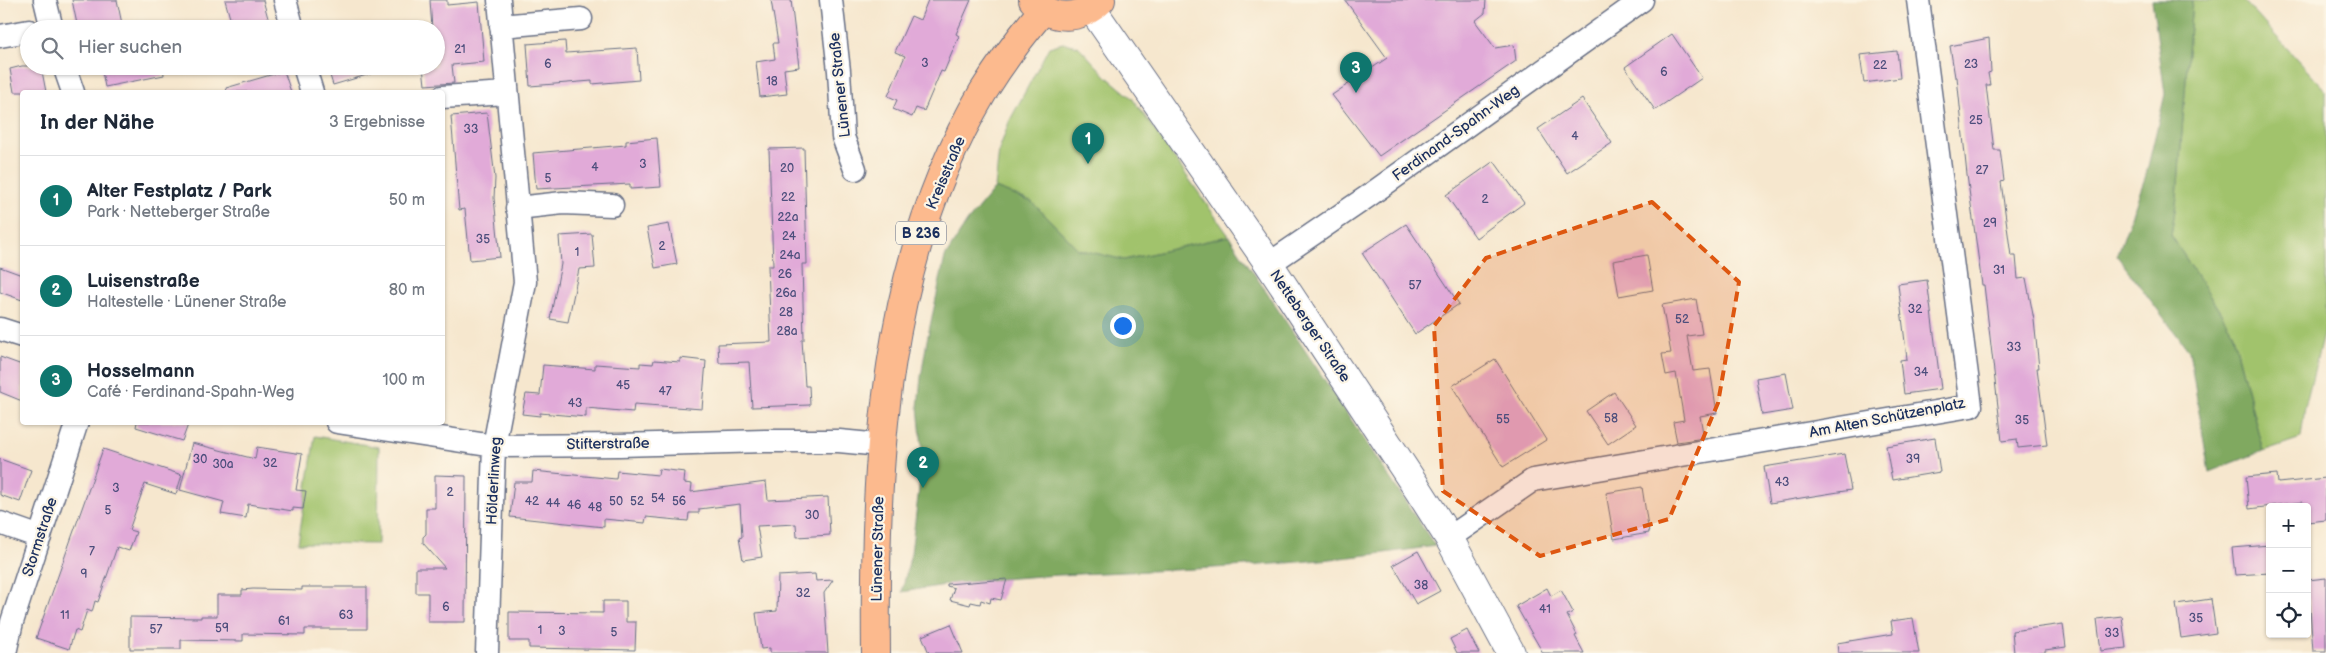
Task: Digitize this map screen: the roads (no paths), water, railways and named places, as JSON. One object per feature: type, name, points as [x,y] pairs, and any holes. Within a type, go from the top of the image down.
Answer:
[{"type":"main road","name":"B 236","points":[[1038,5],[1055,15],[1067,17],[1080,15],[1096,5]]},
{"type":"main road","name":"Kreisstraße","points":[[881,445],[899,316],[917,245],[943,172],[983,93],[1038,5]]},
{"type":"main road","name":"Lünener Straße","points":[[876,653],[881,445]]},
{"type":"street","points":[[45,0],[46,20]]},
{"type":"street","points":[[285,0],[291,20]]},
{"type":"street","name":"Hölderlinweg","points":[[487,653],[494,446],[525,282],[506,93],[499,0]]},
{"type":"street","name":"Lünener Straße","points":[[831,0],[844,137],[855,169]]},
{"type":"street","name":"Ferdinand-Spahn-Weg","points":[[1269,264],[1374,192],[1642,0]]},
{"type":"street","name":"Am Alten Schützenplatz","points":[[1449,538],[1533,480],[1971,406],[1918,0]]},
{"type":"street","name":"Netteberger Straße","points":[[1096,5],[1449,538],[1511,653]]},
{"type":"street","points":[[501,26],[581,19]]},
{"type":"street","points":[[0,36],[20,32]]},
{"type":"street","points":[[67,75],[72,90]]},
{"type":"street","points":[[307,75],[311,90]]},
{"type":"street","points":[[445,97],[506,93]]},
{"type":"street","points":[[517,208],[563,203],[612,205]]},
{"type":"street","points":[[0,329],[20,335]]},
{"type":"street","name":"Stormstraße","points":[[5,653],[12,622],[75,425]]},
{"type":"street","name":"Stifterstraße","points":[[357,425],[494,446],[620,445],[764,440],[839,441],[881,445]]},
{"type":"street","points":[[0,523],[40,537]]},
{"type":"place","name":"Hosselmann","points":[[1356,93]]},
{"type":"place","name":"Alter Festplatz / Park","points":[[1088,164]]},
{"type":"place","name":"Luisenstraße","points":[[923,488]]}]
